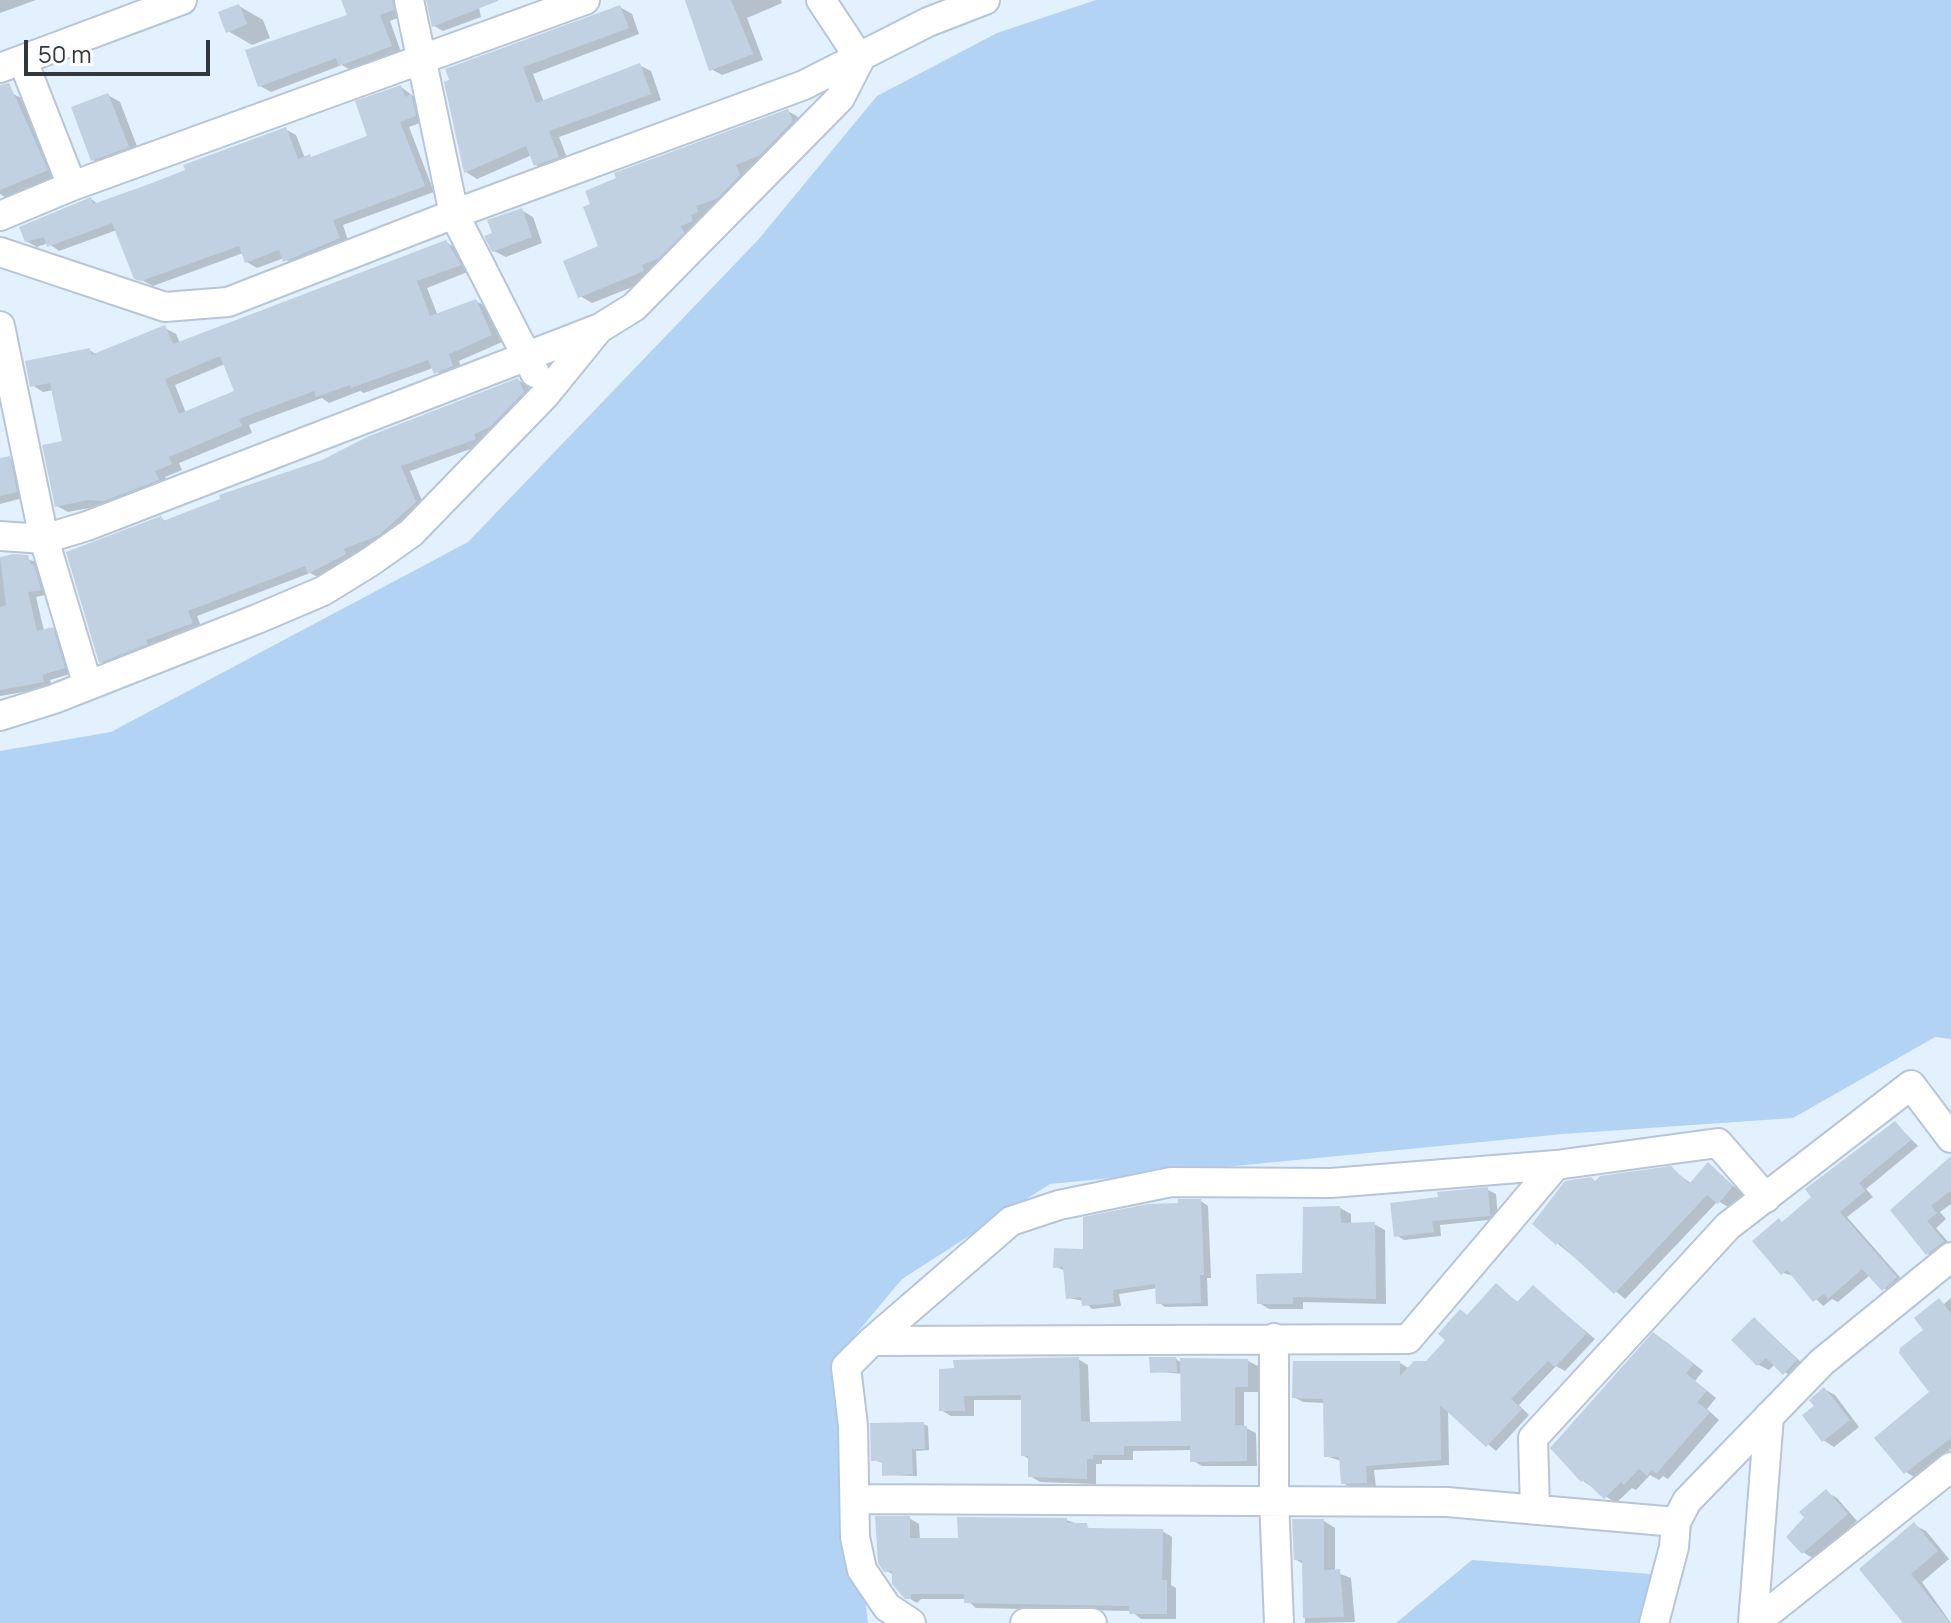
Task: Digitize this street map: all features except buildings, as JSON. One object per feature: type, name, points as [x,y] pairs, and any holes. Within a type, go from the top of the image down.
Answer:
[{"type":"street","points":[[72,186],[11,65],[182,0]]},
{"type":"street","points":[[409,0],[454,214],[545,395]]},
{"type":"street","points":[[0,216],[72,186],[585,0]]},
{"type":"street","points":[[821,0],[860,59]]},
{"type":"street","points":[[0,252],[165,307],[228,302],[454,214],[804,85],[928,22],[985,0]]},
{"type":"street","points":[[0,536],[44,539],[87,526],[600,328],[634,307],[840,98],[860,59]]},
{"type":"street","points":[[0,326],[44,539],[87,683]]},
{"type":"street","points":[[0,716],[310,596],[370,562],[411,533],[545,395],[600,328]]},
{"type":"street","points":[[1535,1510],[1533,1438],[1728,1226],[1911,1085],[1951,1138]]},
{"type":"street","points":[[911,1623],[887,1607],[862,1570],[855,1537],[853,1426],[846,1367],[1011,1221],[1059,1205],[1171,1182],[1331,1183],[1556,1165],[1718,1143],[1766,1198]]},
{"type":"street","points":[[872,1341],[1408,1339],[1556,1165]]},
{"type":"street","points":[[1654,1623],[1674,1547],[1676,1522],[1687,1501],[1822,1362],[1951,1257]]},
{"type":"street","points":[[1274,1338],[1274,1499],[1279,1623]]},
{"type":"street","points":[[1754,1623],[1769,1416]]},
{"type":"street","points":[[1754,1623],[1951,1467]]},
{"type":"street","points":[[856,1499],[1447,1502],[1676,1522]]},
{"type":"street","points":[[1025,1623],[1092,1623]]},
{"type":"shaded area","points":[[1096,0],[1951,0],[1951,1039],[1935,1037],[1793,1118],[1563,1134],[1050,1184],[902,1279],[836,1358],[868,1623],[0,1623],[0,751],[111,732],[468,542],[758,240],[877,96],[997,33]]},
{"type":"shaded area","points":[[1472,1560],[1650,1574],[1660,1623],[1396,1623]]}]
